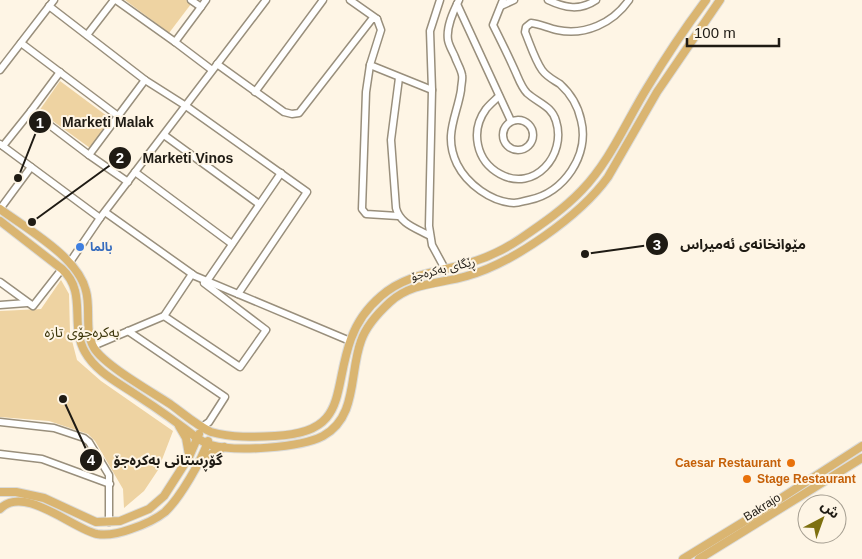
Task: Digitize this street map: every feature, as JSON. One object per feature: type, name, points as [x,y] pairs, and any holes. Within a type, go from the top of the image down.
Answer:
[{"type":"main road","name":"ڕێگای بەکرەجۆ","points":[[93,346],[114,366],[182,413],[205,425],[211,432],[233,436],[284,436],[298,434],[318,426],[329,415],[335,404],[350,341],[360,320],[370,307],[384,293],[412,278],[473,262],[504,249],[560,210],[584,189],[606,158],[648,86],[706,0]]},
{"type":"main road","name":"ڕێگای بەکرەجۆ","points":[[1,224],[62,269],[71,278],[75,288],[82,346],[101,371],[207,444],[225,447],[298,445],[322,436],[334,428],[342,417],[351,393],[361,341],[371,323],[390,302],[412,288],[423,284],[467,276],[491,267],[516,254],[540,238],[581,207],[608,177],[666,77],[720,0]]},
{"type":"main road","points":[[0,209],[57,251],[79,272],[86,291],[93,346]]},
{"type":"main road","points":[[384,293],[390,302]]},
{"type":"main road","points":[[182,413],[176,422],[186,438],[189,457]]},
{"type":"main road","points":[[0,492],[16,492],[38,496],[90,521],[109,522],[132,517],[160,501],[169,490],[189,457],[205,425]]},
{"type":"main road","points":[[0,509],[9,502],[32,504],[93,533],[112,534],[144,524],[165,511],[175,499],[199,463],[211,432]]},
{"type":"main road","points":[[683,559],[777,506],[862,446]]},
{"type":"main road","points":[[199,463],[208,455],[225,447]]},
{"type":"main road","name":"Bakrajo","points":[[699,559],[777,506],[862,458]]},
{"type":"street","points":[[0,70],[2,61],[21,43],[54,0]]},
{"type":"street","points":[[87,36],[115,0],[212,70]]},
{"type":"street","points":[[191,0],[201,7]]},
{"type":"street","points":[[174,42],[206,0]]},
{"type":"street","points":[[70,262],[100,218],[266,0]]},
{"type":"street","points":[[255,92],[323,0]]},
{"type":"street","points":[[350,0],[377,19],[381,30],[370,65],[366,92],[362,211],[366,214],[398,216]]},
{"type":"street","points":[[440,0],[430,31],[432,90],[430,236],[432,244],[446,269]]},
{"type":"street","points":[[499,96],[486,109],[478,128],[478,146],[481,155],[490,167],[506,177],[521,178],[540,172],[550,162],[557,147],[558,132],[556,120],[546,106],[526,92],[493,25],[502,3],[514,0]]},
{"type":"street","points":[[548,0],[570,8],[581,7],[596,0]]},
{"type":"street","points":[[458,2],[449,25],[448,40],[463,76],[460,97],[451,122],[452,152],[464,176],[474,185],[491,197],[515,203],[541,196],[564,180],[573,169],[581,152],[583,136],[581,120],[574,102],[560,85],[542,70],[525,32],[526,27],[531,23],[567,32],[590,29],[613,18],[629,0]]},
{"type":"street","points":[[458,2],[511,121]]},
{"type":"street","points":[[49,6],[145,80],[186,106],[307,192],[238,294]]},
{"type":"street","points":[[217,64],[284,112],[299,113],[372,19],[377,19]]},
{"type":"street","points":[[21,43],[118,116]]},
{"type":"street","points":[[370,65],[432,90]]},
{"type":"street","points":[[60,72],[31,111],[2,145],[100,218]]},
{"type":"street","points":[[399,78],[391,145],[398,216],[404,222],[430,236]]},
{"type":"street","points":[[89,156],[145,80]]},
{"type":"street","points":[[31,111],[89,156],[128,182]]},
{"type":"street","points":[[519,119],[525,121],[533,130],[532,142],[522,150],[510,149],[503,139],[504,127],[511,121],[519,119]]},
{"type":"street","points":[[164,135],[259,204]]},
{"type":"street","points":[[0,209],[31,167]]},
{"type":"street","points":[[136,172],[232,244]]},
{"type":"street","points":[[207,282],[280,173]]},
{"type":"street","points":[[105,212],[266,330],[240,367],[164,316]]},
{"type":"street","points":[[0,282],[27,303],[34,306],[62,269]]},
{"type":"street","points":[[193,275],[350,341]]},
{"type":"street","points":[[93,346],[164,316],[193,275]]},
{"type":"street","points":[[0,305],[27,303]]},
{"type":"street","points":[[128,330],[225,397],[205,425]]},
{"type":"street","points":[[0,422],[54,428],[84,438],[92,445],[107,470],[110,484],[109,522]]},
{"type":"street","points":[[0,454],[42,459],[110,484]]},
{"type":"shaded area","points":[[125,0],[186,0],[191,4],[169,33]]},
{"type":"shaded area","points":[[60,81],[111,119],[90,148],[39,111]]},
{"type":"shaded area","points":[[61,280],[69,294],[70,333],[77,360],[101,381],[173,431],[158,470],[144,491],[124,508],[123,489],[95,441],[88,434],[49,421],[0,417],[0,311],[41,309]]},
{"type":"place","name":"Marketi Malak","points":[[18,178]]},
{"type":"place","name":"Marketi Vinos","points":[[32,222]]},
{"type":"place","name":"بالما","points":[[80,247]]},
{"type":"place","name":"مێوانخانەی ئەمیراس","points":[[585,254]]},
{"type":"place","name":"گۆڕستانی بەکرەجۆ","points":[[63,399]]},
{"type":"place","name":"Caesar Restaurant","points":[[791,463]]},
{"type":"place","name":"Stage Restaurant","points":[[747,479]]},
{"type":"district","name":"بەکرەجۆی تازە","points":[[82,332]]}]
